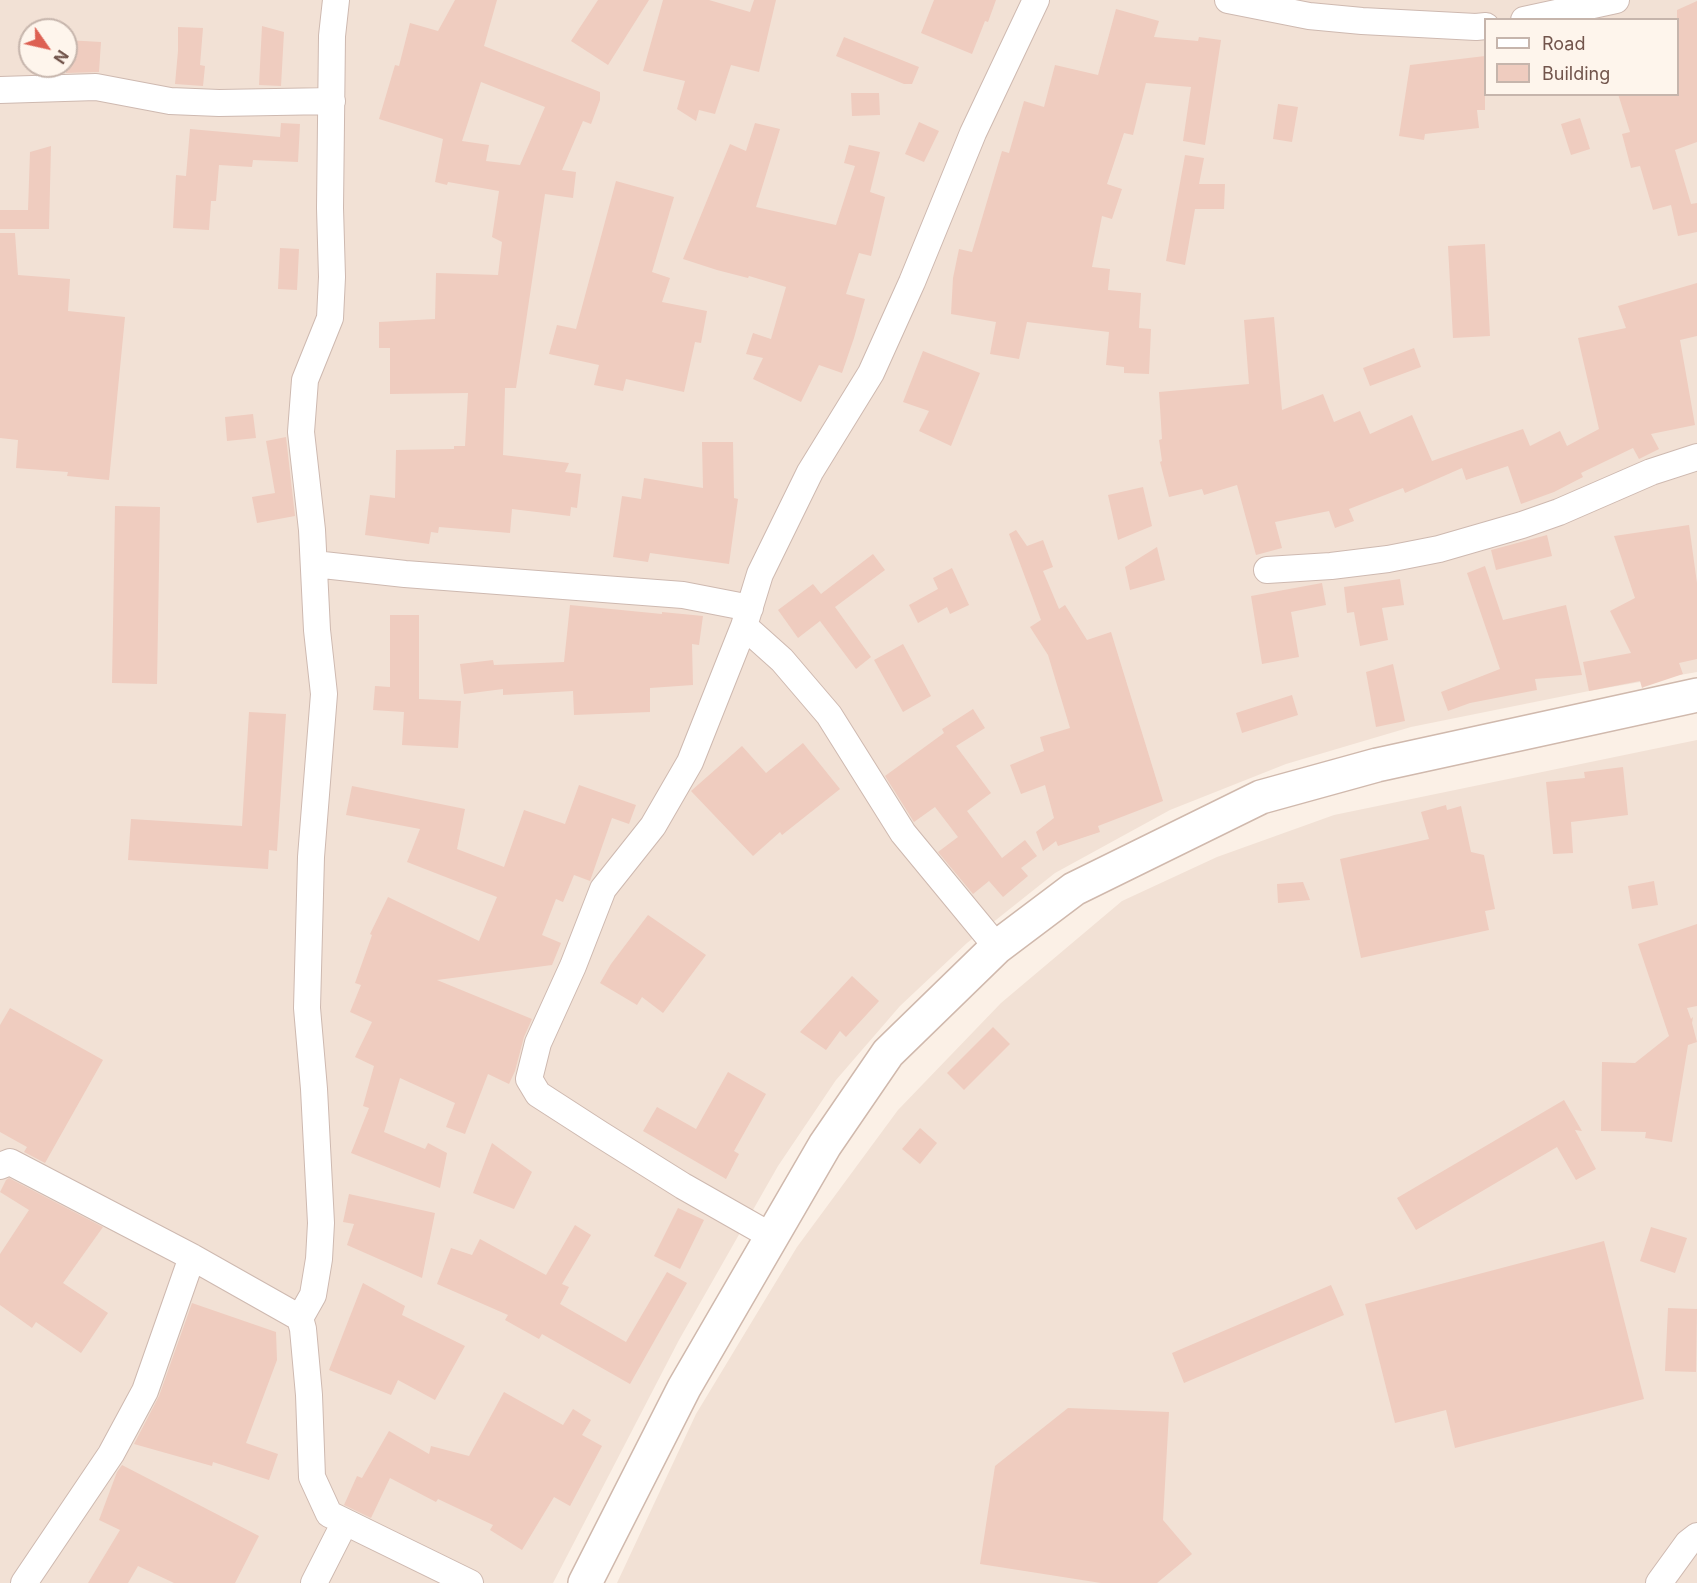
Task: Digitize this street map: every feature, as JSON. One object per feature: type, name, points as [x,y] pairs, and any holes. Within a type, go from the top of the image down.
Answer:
[{"type":"main road","points":[[585,1583],[684,1388],[825,1145],[888,1053],[997,947],[1074,889],[1261,797],[1377,765],[1697,695]]},
{"type":"street","points":[[336,0],[332,36],[330,318],[305,380],[301,432],[324,694],[310,868],[307,1008],[315,1089],[321,1223],[320,1259],[312,1295],[300,1318],[309,1395],[312,1477],[329,1514],[470,1583]]},
{"type":"street","points":[[771,1236],[683,1186],[573,1117],[538,1094],[529,1079],[538,1043],[573,966],[603,889],[653,826],[690,762],[747,617],[760,574],[810,472],[871,374],[974,133],[1036,0]]},
{"type":"street","points":[[1228,0],[1310,16],[1362,21],[1484,26]]},
{"type":"street","points":[[1533,18],[1616,0]]},
{"type":"street","points":[[0,90],[34,87],[96,87],[170,101],[219,103],[332,101]]},
{"type":"street","points":[[1267,570],[1331,566],[1388,559],[1438,549],[1531,522],[1650,472],[1697,457]]},
{"type":"street","points":[[314,564],[405,574],[683,595],[747,617],[829,715],[903,832],[997,947]]},
{"type":"street","points":[[4,1160],[192,1257],[300,1318]]},
{"type":"street","points":[[24,1583],[111,1454],[145,1391],[192,1257]]},
{"type":"street","points":[[314,1583],[345,1522]]},
{"type":"street","points":[[1659,1583],[1688,1543],[1697,1536]]},
{"type":"shaded area","points":[[0,0],[1697,0],[1697,672],[1411,727],[1286,764],[1170,810],[1055,873],[967,943],[900,1006],[836,1080],[778,1166],[679,1340],[553,1583],[0,1583]]},
{"type":"shaded area","points":[[1697,740],[1697,1583],[617,1583],[696,1414],[797,1247],[898,1110],[1001,1003],[1122,901],[1217,857],[1334,815]]},
{"type":"building","points":[[455,0],[497,0],[484,46],[600,92],[600,100],[591,124],[583,121],[562,170],[576,172],[573,198],[545,194],[516,388],[505,388],[503,455],[569,463],[565,472],[581,474],[577,508],[571,507],[570,516],[512,509],[510,533],[439,527],[438,533],[431,532],[429,544],[365,535],[370,495],[395,498],[396,450],[454,449],[454,446],[465,446],[468,393],[390,394],[390,348],[379,348],[379,322],[435,319],[436,273],[498,275],[502,242],[492,237],[499,191],[448,182],[447,185],[435,182],[443,139],[379,119],[395,65],[399,66],[410,23],[438,31]],"holes":[[[481,82],[545,107],[520,165],[486,161],[489,145],[462,141]]]},
{"type":"building","points":[[598,0],[649,0],[608,65],[571,41]]},
{"type":"building","points":[[663,0],[709,0],[750,12],[754,0],[776,0],[759,72],[731,65],[715,114],[699,110],[696,121],[677,109],[685,81],[643,71]]},
{"type":"building","points":[[934,0],[996,0],[972,54],[921,33]]},
{"type":"building","points":[[1697,1],[1697,142],[1675,150],[1691,204],[1697,203],[1697,232],[1678,236],[1671,205],[1653,210],[1640,166],[1631,168],[1622,134],[1630,132],[1619,96],[1679,96],[1679,18],[1677,18],[1677,10]]},
{"type":"building","points":[[1116,9],[1159,21],[1154,37],[1198,41],[1199,37],[1221,40],[1205,145],[1183,141],[1191,87],[1146,83],[1133,135],[1124,133],[1107,184],[1122,189],[1112,219],[1102,216],[1092,267],[1110,269],[1108,290],[1141,293],[1139,328],[1151,329],[1149,374],[1124,373],[1124,367],[1106,365],[1109,332],[1027,322],[1019,359],[990,354],[996,322],[951,314],[953,278],[959,249],[972,252],[1002,151],[1009,153],[1024,101],[1044,107],[1055,65],[1098,75]]},
{"type":"building","points":[[262,26],[284,32],[281,86],[259,85]]},
{"type":"building","points":[[178,27],[203,28],[200,65],[205,66],[203,86],[175,84]]},
{"type":"building","points":[[844,37],[919,67],[912,84],[904,84],[836,56]]},
{"type":"building","points":[[78,41],[101,42],[99,72],[78,73]]},
{"type":"building","points":[[1484,56],[1485,110],[1477,110],[1479,128],[1425,134],[1424,140],[1399,136],[1410,65]]},
{"type":"building","points":[[851,93],[879,93],[880,115],[852,116]]},
{"type":"building","points":[[1278,104],[1298,107],[1292,142],[1273,139]]},
{"type":"building","points":[[1580,118],[1590,149],[1571,155],[1561,124]]},
{"type":"building","points":[[919,122],[939,131],[924,162],[905,154]]},
{"type":"building","points":[[281,123],[300,124],[298,162],[253,160],[252,167],[219,165],[216,201],[211,201],[209,230],[173,228],[176,175],[186,176],[190,129],[280,137]]},
{"type":"building","points":[[755,123],[780,129],[756,207],[836,225],[855,166],[844,163],[849,145],[880,152],[870,192],[885,197],[871,256],[859,253],[846,294],[865,299],[854,338],[842,373],[819,365],[801,402],[753,379],[763,358],[746,354],[753,333],[771,339],[786,287],[683,259],[730,144],[746,151]]},
{"type":"building","points":[[51,146],[49,229],[0,229],[0,210],[28,210],[30,152]]},
{"type":"building","points":[[1185,155],[1204,158],[1199,184],[1225,184],[1224,209],[1195,209],[1185,265],[1166,261]]},
{"type":"building","points":[[616,181],[674,197],[652,272],[670,278],[662,302],[707,311],[701,343],[695,342],[684,392],[626,379],[623,391],[594,385],[599,365],[549,354],[557,325],[576,329]]},
{"type":"building","points":[[0,233],[15,233],[18,275],[70,279],[68,311],[125,317],[109,480],[67,476],[68,472],[16,468],[18,440],[0,438]]},
{"type":"building","points":[[1485,244],[1490,336],[1453,338],[1448,246]]},
{"type":"building","points":[[280,248],[299,249],[297,290],[278,289]]},
{"type":"building","points":[[1697,283],[1697,336],[1680,340],[1695,425],[1651,434],[1659,449],[1639,459],[1633,448],[1581,473],[1583,477],[1554,492],[1521,504],[1508,466],[1466,480],[1462,468],[1405,493],[1403,488],[1349,509],[1354,521],[1335,528],[1329,511],[1275,522],[1282,548],[1256,555],[1237,485],[1204,495],[1202,489],[1169,497],[1160,462],[1162,461],[1159,440],[1162,439],[1159,392],[1249,384],[1244,320],[1274,317],[1282,410],[1323,394],[1334,422],[1360,411],[1370,434],[1412,415],[1432,461],[1523,429],[1530,446],[1560,431],[1567,446],[1599,429],[1578,338],[1626,328],[1618,306]]},
{"type":"building","points":[[1414,348],[1421,367],[1370,386],[1363,368]]},
{"type":"building","points":[[923,351],[980,373],[951,446],[919,431],[929,411],[903,402]]},
{"type":"building","points":[[253,414],[256,438],[227,441],[225,417]]},
{"type":"building","points":[[286,437],[295,516],[257,523],[252,497],[275,493],[266,441]]},
{"type":"building","points":[[702,442],[733,442],[734,498],[738,499],[729,564],[650,553],[648,562],[613,557],[622,496],[641,499],[644,478],[703,488]]},
{"type":"building","points":[[1143,487],[1152,526],[1118,540],[1108,495]]},
{"type":"building","points":[[115,506],[160,507],[157,684],[112,683]]},
{"type":"building","points":[[1689,525],[1697,583],[1697,659],[1679,663],[1683,674],[1642,688],[1640,681],[1589,691],[1583,662],[1631,653],[1610,611],[1635,598],[1614,536]]},
{"type":"building","points":[[1016,530],[1027,546],[1043,540],[1053,567],[1043,571],[1059,609],[1065,605],[1087,640],[1111,632],[1163,801],[1098,826],[1100,832],[1058,846],[1056,841],[1043,851],[1036,832],[1054,818],[1045,785],[1021,794],[1010,765],[1044,751],[1040,737],[1070,728],[1048,655],[1030,627],[1041,620],[1009,534]]},
{"type":"building","points":[[1547,535],[1552,556],[1496,570],[1491,550]]},
{"type":"building","points":[[1157,547],[1165,580],[1130,590],[1125,567]]},
{"type":"building","points":[[873,554],[885,570],[835,607],[871,657],[856,669],[820,621],[798,638],[778,610],[813,584],[821,594]]},
{"type":"building","points":[[1485,566],[1503,620],[1566,605],[1582,675],[1535,679],[1537,690],[1470,703],[1448,711],[1441,692],[1500,669],[1467,573]]},
{"type":"building","points":[[952,568],[969,605],[950,614],[947,607],[918,623],[909,605],[938,589],[933,578]]},
{"type":"building","points":[[1400,579],[1404,605],[1382,608],[1388,640],[1360,646],[1354,612],[1347,613],[1344,587]]},
{"type":"building","points":[[1322,583],[1326,605],[1291,612],[1299,657],[1262,664],[1251,596]]},
{"type":"building","points":[[570,605],[703,616],[699,645],[692,644],[693,685],[650,688],[650,712],[574,715],[573,691],[503,695],[503,689],[464,694],[460,664],[493,660],[494,665],[564,662]]},
{"type":"building","points":[[390,615],[419,615],[419,699],[461,701],[458,748],[402,745],[404,712],[373,710],[375,686],[390,687]]},
{"type":"building","points":[[903,644],[931,696],[903,712],[874,660]]},
{"type":"building","points":[[1393,664],[1405,721],[1376,727],[1366,672]]},
{"type":"building","points":[[1292,695],[1298,715],[1242,733],[1236,713]]},
{"type":"building","points":[[973,709],[985,728],[956,746],[991,793],[967,811],[1002,858],[1025,840],[1037,856],[1021,868],[1028,876],[1003,897],[989,881],[973,894],[938,852],[958,837],[935,807],[914,822],[885,776],[944,733],[942,729]]},
{"type":"building","points":[[249,712],[286,714],[277,851],[269,850],[268,869],[128,860],[131,819],[242,826]]},
{"type":"building","points":[[803,743],[840,789],[782,835],[780,832],[753,856],[691,791],[742,746],[766,773]]},
{"type":"building","points":[[1623,767],[1628,815],[1571,822],[1573,853],[1553,854],[1546,782],[1585,778],[1584,772]]},
{"type":"building","points":[[579,785],[636,805],[629,824],[612,818],[590,881],[574,875],[563,902],[556,899],[542,935],[561,943],[552,965],[437,980],[532,1019],[509,1084],[488,1074],[465,1134],[446,1127],[455,1103],[400,1078],[384,1132],[425,1149],[428,1143],[447,1153],[440,1188],[351,1153],[369,1108],[363,1106],[374,1066],[355,1057],[372,1022],[350,1012],[361,985],[355,983],[372,935],[370,934],[388,897],[479,941],[497,897],[407,862],[420,829],[346,815],[352,786],[465,809],[457,849],[504,867],[524,810],[565,824]]},
{"type":"building","points":[[1446,805],[1447,810],[1461,806],[1471,852],[1484,855],[1495,909],[1485,911],[1489,930],[1361,958],[1340,859],[1429,839],[1421,812]]},
{"type":"building","points":[[1654,881],[1658,905],[1632,909],[1628,886]]},
{"type":"building","points":[[1303,882],[1310,900],[1278,903],[1277,884]]},
{"type":"building","points":[[648,915],[706,955],[663,1013],[642,997],[637,1005],[600,983],[611,964]]},
{"type":"building","points":[[1697,924],[1697,1006],[1687,1008],[1691,1019],[1693,1017],[1692,1023],[1697,1042],[1688,1045],[1672,1142],[1645,1138],[1646,1132],[1601,1131],[1602,1062],[1635,1063],[1669,1036],[1638,944]]},
{"type":"building","points":[[852,976],[879,1001],[846,1037],[840,1031],[826,1050],[800,1032]]},
{"type":"building","points":[[10,1008],[103,1060],[45,1163],[24,1152],[27,1147],[0,1132],[0,1025]]},
{"type":"building","points":[[993,1027],[1010,1044],[964,1090],[947,1073]]},
{"type":"building","points":[[728,1072],[766,1094],[734,1151],[739,1154],[726,1179],[643,1131],[657,1107],[696,1129]]},
{"type":"building","points":[[1564,1100],[1582,1131],[1575,1130],[1596,1169],[1576,1180],[1557,1147],[1416,1230],[1397,1198]]},
{"type":"building","points":[[920,1128],[937,1143],[920,1164],[902,1149]]},
{"type":"building","points":[[492,1143],[532,1172],[514,1209],[473,1193]]},
{"type":"building","points":[[9,1178],[103,1227],[63,1283],[108,1313],[81,1353],[36,1322],[32,1328],[0,1305],[0,1254],[29,1210],[0,1192]]},
{"type":"building","points":[[349,1194],[435,1213],[422,1278],[347,1245],[354,1224],[343,1222]]},
{"type":"building","points":[[678,1208],[704,1220],[680,1269],[654,1256]]},
{"type":"building","points":[[575,1225],[591,1235],[562,1284],[569,1287],[560,1304],[626,1342],[667,1272],[687,1283],[630,1384],[542,1334],[539,1339],[505,1320],[508,1315],[437,1284],[451,1248],[472,1255],[480,1239],[546,1275]]},
{"type":"building","points":[[1651,1227],[1687,1238],[1675,1273],[1640,1261]]},
{"type":"building","points":[[1604,1241],[1644,1399],[1455,1448],[1446,1410],[1395,1423],[1365,1304]]},
{"type":"building","points":[[363,1283],[405,1306],[402,1315],[465,1346],[435,1400],[398,1380],[391,1395],[329,1370]]},
{"type":"building","points":[[1331,1285],[1344,1315],[1184,1383],[1172,1353]]},
{"type":"building","points":[[192,1303],[276,1332],[277,1360],[246,1443],[278,1454],[269,1480],[213,1462],[212,1466],[134,1444],[159,1396]]},
{"type":"building","points":[[1668,1308],[1697,1309],[1696,1372],[1665,1371]]},
{"type":"building","points":[[504,1392],[563,1425],[573,1409],[591,1420],[582,1435],[602,1446],[570,1506],[554,1497],[522,1550],[490,1530],[493,1525],[438,1499],[436,1502],[390,1478],[371,1518],[344,1505],[357,1476],[362,1478],[389,1431],[429,1454],[431,1446],[469,1456]]},
{"type":"building","points":[[1068,1408],[1169,1412],[1163,1520],[1192,1554],[1157,1583],[1101,1583],[980,1564],[995,1466]]},
{"type":"building","points":[[122,1465],[259,1536],[235,1583],[174,1583],[138,1566],[128,1583],[88,1583],[120,1530],[99,1520],[117,1472]]}]
